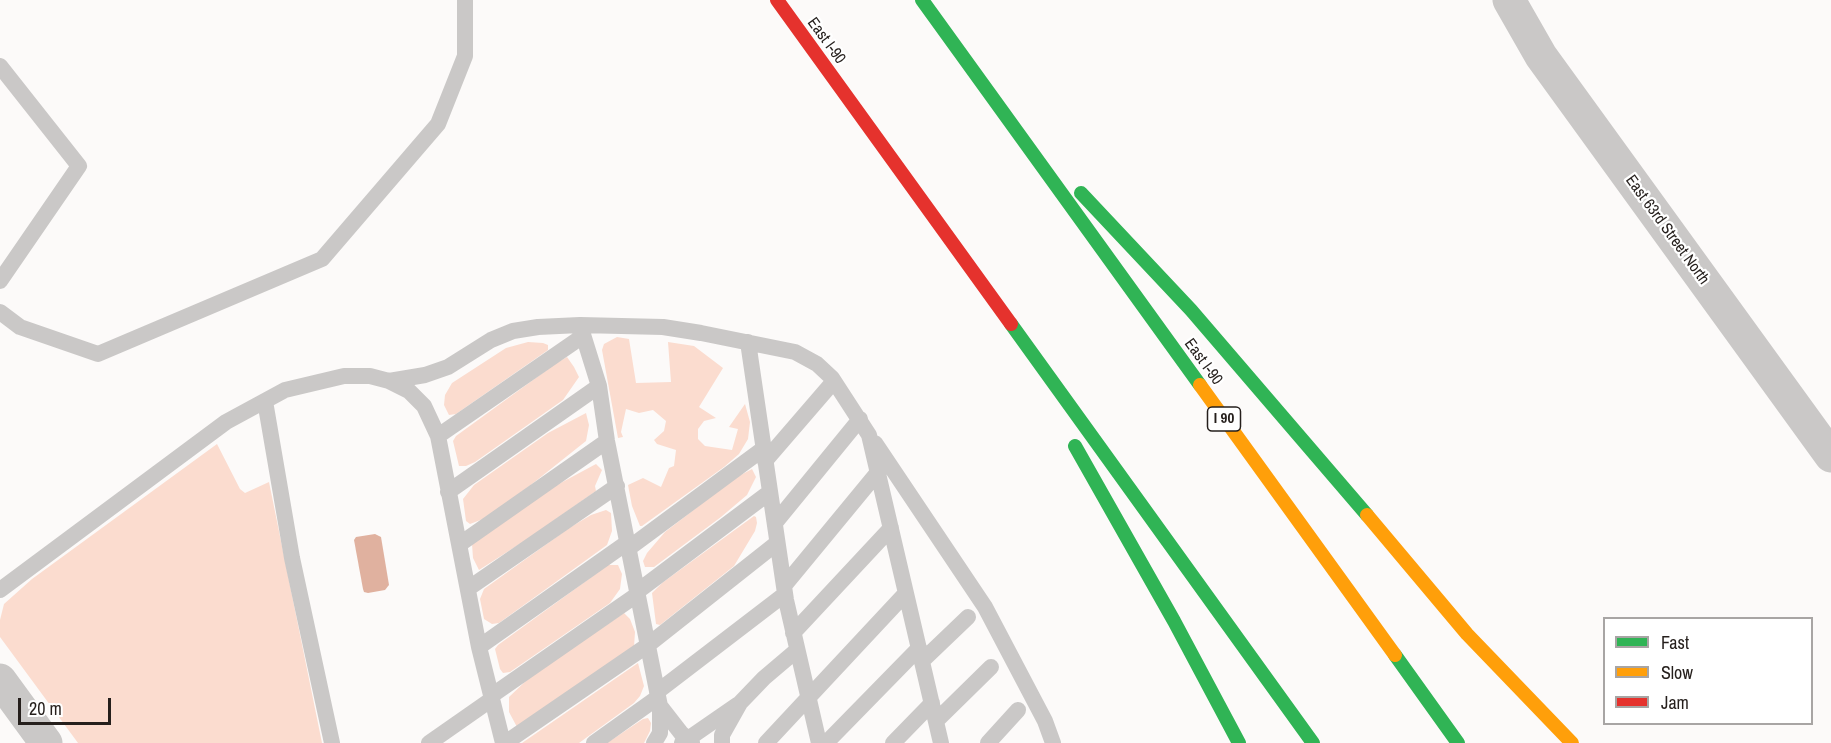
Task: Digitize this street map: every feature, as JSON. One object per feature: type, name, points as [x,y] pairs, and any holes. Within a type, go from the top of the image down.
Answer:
[{"type":"highway","name":"East I-90","points":[[777,0],[1313,743]]},
{"type":"highway","name":"East I-90","points":[[922,0],[989,96],[1458,743]]},
{"type":"highway","points":[[989,96],[1191,310],[1467,634],[1572,743]]},
{"type":"highway","points":[[983,286],[1048,399]]},
{"type":"highway","points":[[1065,429],[1174,621],[1239,743]]},
{"type":"street","name":"East 63rd Street North","points":[[1509,0],[1541,56],[1831,456]]},
{"type":"street","points":[[0,680],[46,743]]},
{"type":"lane","points":[[0,312],[20,327],[98,354],[322,259],[438,124],[465,56],[465,0]]},
{"type":"lane","points":[[0,66],[79,166],[0,281]]},
{"type":"lane","points":[[389,381],[425,375],[448,368],[490,340],[513,331],[538,327],[582,331],[663,327],[795,352],[817,364],[834,381],[985,607],[1045,721],[1053,743]]},
{"type":"lane","points":[[582,331],[598,386],[658,699],[660,733],[654,743]]},
{"type":"lane","points":[[438,436],[582,331]]},
{"type":"lane","points":[[748,342],[784,590],[819,743]]},
{"type":"lane","points":[[0,590],[226,422],[285,390],[344,376],[370,376],[389,381],[409,391],[424,406],[438,436],[479,647],[504,743],[648,645],[777,543]]},
{"type":"lane","points":[[479,647],[764,455],[834,381]]},
{"type":"lane","points":[[448,492],[598,386]]},
{"type":"lane","points":[[265,401],[292,558],[332,743]]},
{"type":"lane","points":[[775,523],[860,419]]},
{"type":"lane","points":[[869,435],[941,743]]},
{"type":"lane","points":[[460,544],[607,441]]},
{"type":"lane","points":[[594,743],[658,699],[784,590],[878,472]]},
{"type":"lane","points":[[469,588],[617,486]]},
{"type":"lane","points":[[429,743],[638,592],[770,492]]},
{"type":"lane","points":[[794,633],[891,528]]},
{"type":"lane","points":[[766,743],[906,593]]},
{"type":"lane","points":[[826,743],[921,655],[968,617]]},
{"type":"lane","points":[[658,699],[688,742],[740,703],[764,678],[797,650]]},
{"type":"lane","points":[[936,722],[991,667]]},
{"type":"lane","points":[[722,743],[722,735],[740,703]]},
{"type":"lane","points":[[893,743],[932,703]]},
{"type":"lane","points":[[988,743],[1018,710]]},
{"type":"shaded area","points":[[617,337],[629,339],[636,383],[671,382],[668,342],[694,346],[723,368],[699,407],[716,418],[704,421],[698,429],[698,439],[705,446],[732,450],[738,429],[729,427],[745,404],[750,422],[748,439],[739,454],[642,526],[632,506],[628,485],[643,478],[661,487],[669,468],[674,466],[676,450],[657,444],[654,440],[664,431],[666,421],[653,410],[639,413],[626,409],[621,432],[623,437],[618,438],[602,350],[604,344]]},
{"type":"shaded area","points":[[528,342],[548,345],[548,350],[456,414],[449,415],[444,405],[445,395],[452,383],[506,348]]},
{"type":"shaded area","points":[[567,357],[579,377],[563,400],[475,462],[459,466],[453,441],[456,436]]},
{"type":"shaded area","points":[[586,413],[589,425],[586,441],[527,488],[483,519],[470,524],[466,521],[463,499],[474,485],[548,433]]},
{"type":"shaded area","points":[[217,444],[240,489],[245,493],[269,482],[322,743],[78,743],[0,637],[0,620],[4,604],[32,579]]},
{"type":"shaded area","points":[[596,464],[602,470],[595,486],[596,491],[479,570],[473,558],[472,544],[555,486]]},
{"type":"shaded area","points":[[752,469],[756,477],[747,495],[654,567],[645,567],[643,561],[647,553],[665,532],[735,478]]},
{"type":"shaded area","points":[[606,510],[611,513],[612,531],[607,545],[499,623],[492,624],[484,619],[480,599],[484,589],[569,528],[591,515]]},
{"type":"shaded area","points":[[754,516],[757,523],[755,531],[734,566],[660,625],[656,624],[652,593],[662,583]]},
{"type":"shaded area","points":[[375,534],[381,537],[389,585],[385,590],[368,593],[363,589],[354,540],[356,537]]},
{"type":"shaded area","points":[[608,565],[618,565],[622,574],[620,589],[610,603],[510,672],[503,673],[495,649],[498,645]]},
{"type":"shaded area","points":[[624,613],[630,619],[635,632],[634,647],[517,727],[509,712],[509,697],[530,677]]},
{"type":"shaded area","points":[[638,663],[644,686],[640,696],[634,703],[579,743],[522,743]]},
{"type":"shaded area","points":[[648,718],[651,723],[650,731],[644,743],[607,743],[643,719]]},
{"type":"traffic: fast","points":[[922,0],[1200,385]]},
{"type":"traffic: fast","points":[[1081,193],[1191,310],[1367,515]]},
{"type":"traffic: fast","points":[[1011,324],[1313,743]]},
{"type":"traffic: fast","points":[[1075,446],[1174,621],[1239,743]]},
{"type":"traffic: fast","points":[[1395,655],[1458,743]]},
{"type":"traffic: slow","points":[[1200,385],[1395,655]]},
{"type":"traffic: slow","points":[[1367,515],[1467,634],[1572,743]]},
{"type":"traffic: jam","points":[[777,0],[1011,324]]}]
